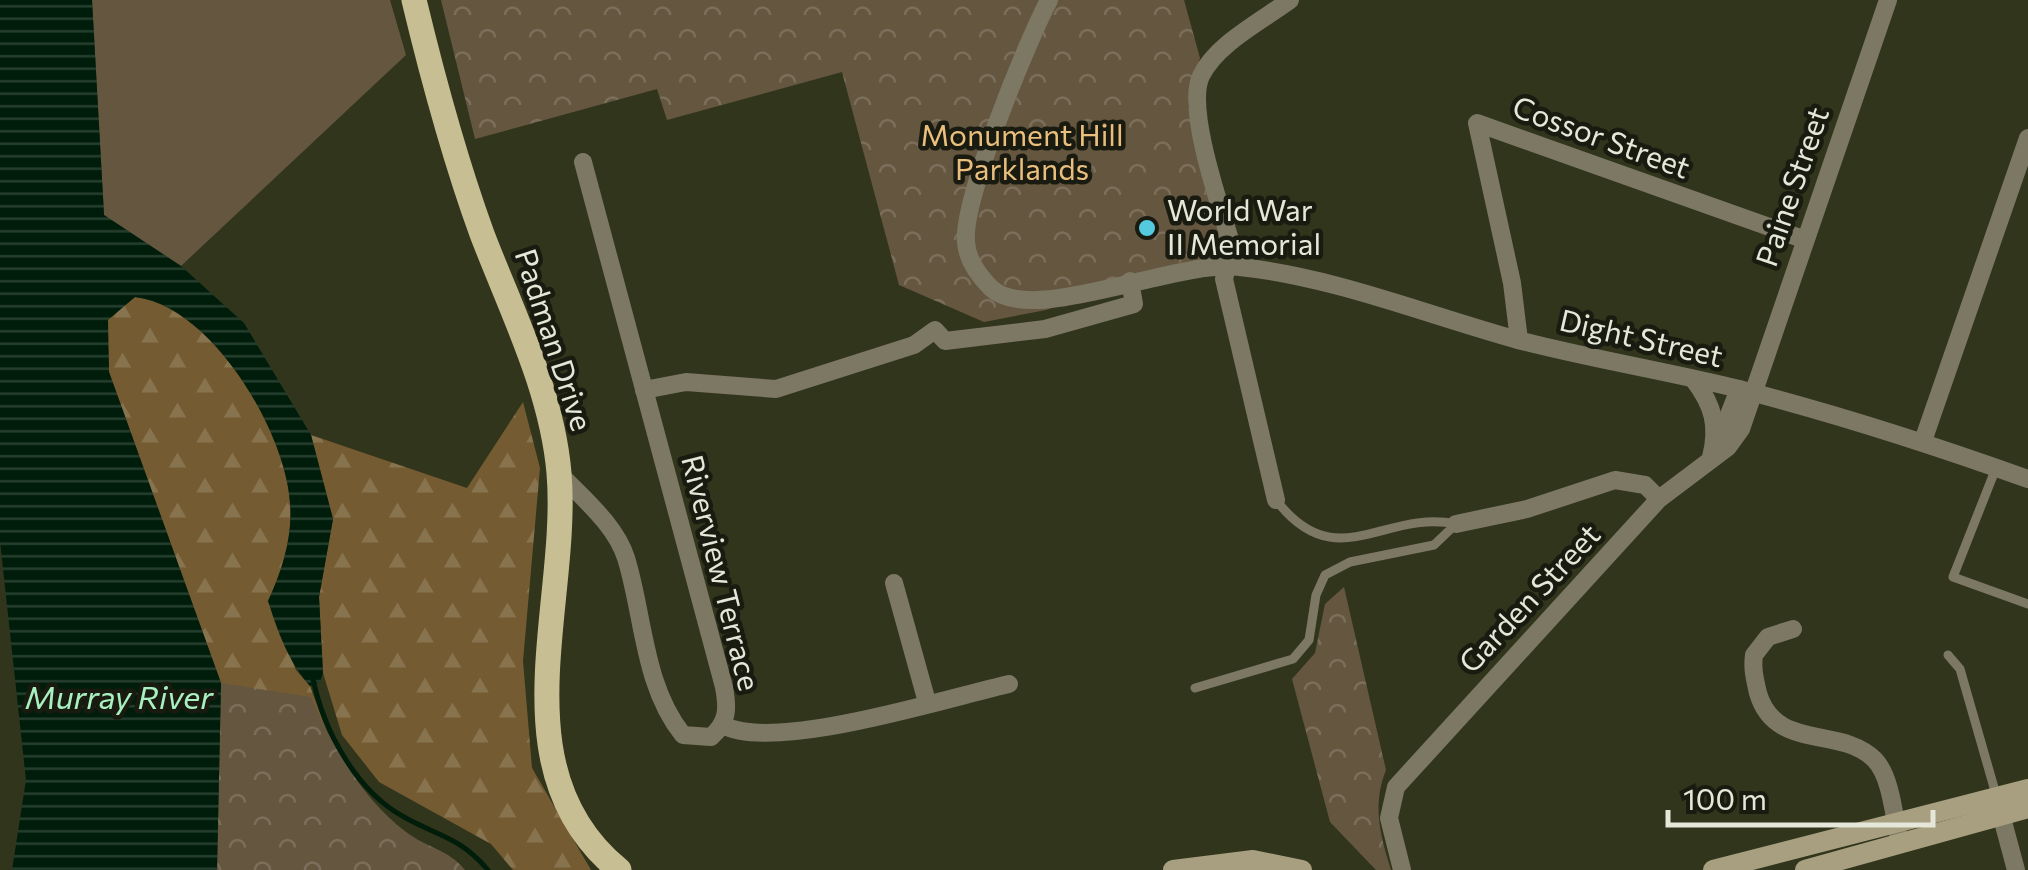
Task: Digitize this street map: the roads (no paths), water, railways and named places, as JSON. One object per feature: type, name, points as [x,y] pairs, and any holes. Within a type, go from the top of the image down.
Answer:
[{"type":"main road","name":"Padman Drive","points":[[414,0],[464,180],[544,402],[559,473],[558,552],[546,676],[550,747],[572,811],[589,840],[619,870]]},
{"type":"main road","points":[[1805,870],[1900,843],[1999,807],[2028,789]]},
{"type":"main road","points":[[1713,870],[1894,821],[1999,807],[2028,808]]},
{"type":"main road","points":[[1173,870],[1253,860],[1302,870]]},
{"type":"main road","points":[[1199,866],[1250,870]]},
{"type":"street","name":"Dight Street","points":[[1049,0],[1025,49],[974,194],[966,246],[980,276],[994,291],[1010,299],[1050,302],[1180,270],[1233,267],[1379,298],[1519,340],[1747,392],[1923,440],[2028,479]]},
{"type":"street","points":[[1276,500],[1224,279],[1233,267],[1200,122],[1200,79],[1236,40],[1290,0]]},
{"type":"street","name":"Paine Street","points":[[1747,392],[1888,0]]},
{"type":"street","name":"Cossor Street","points":[[1519,340],[1512,283],[1476,123],[1803,239]]},
{"type":"street","points":[[1923,440],[2028,138]]},
{"type":"street","name":"Riverview Terrace","points":[[559,473],[607,523],[625,556],[646,652],[674,724],[683,735],[710,737],[723,726],[728,706],[724,686],[583,162]]},
{"type":"street","points":[[644,390],[686,382],[776,389],[914,345],[936,330],[945,341],[1045,330],[1134,304],[1130,281]]},
{"type":"street","points":[[1694,380],[1714,415],[1711,457]]},
{"type":"street","name":"Garden Street","points":[[1402,870],[1389,818],[1396,786],[1658,499],[1728,447],[1741,430],[1747,392]]},
{"type":"street","points":[[1456,524],[1527,510],[1615,480],[1645,484],[1658,499]]},
{"type":"street","points":[[894,583],[927,702]]},
{"type":"street","points":[[1793,630],[1768,637],[1754,655],[1753,675],[1768,716],[1788,730],[1873,758],[1881,770],[1900,843]]},
{"type":"street","points":[[723,726],[740,735],[756,736],[846,724],[1009,684]]},
{"type":"street","points":[[1999,807],[2016,870]]},
{"type":"lane","points":[[1996,468],[1953,577],[2028,604]]},
{"type":"lane","points":[[1276,500],[1303,529],[1328,539],[1436,520],[1456,524]]},
{"type":"lane","points":[[1195,688],[1293,659],[1309,640],[1316,595],[1325,575],[1350,562],[1434,545],[1456,524]]},
{"type":"lane","points":[[1948,655],[1960,670],[1999,807]]},
{"type":"water","name":"Murray River","points":[[0,0],[92,0],[104,215],[181,266],[244,323],[311,435],[333,519],[319,597],[323,673],[320,682],[310,686],[290,656],[268,601],[285,553],[290,503],[275,442],[259,409],[240,376],[216,347],[191,323],[163,305],[135,297],[108,320],[109,372],[221,683],[217,870],[12,870],[26,780],[0,541]]},
{"type":"waterway","points":[[313,679],[334,739],[371,792],[404,817],[459,844],[488,870]]},
{"type":"place","name":"World War II Memorial","points":[[1147,228]]},
{"type":"park label","name":"Monument Hill Parklands","points":[[1022,153]]}]
